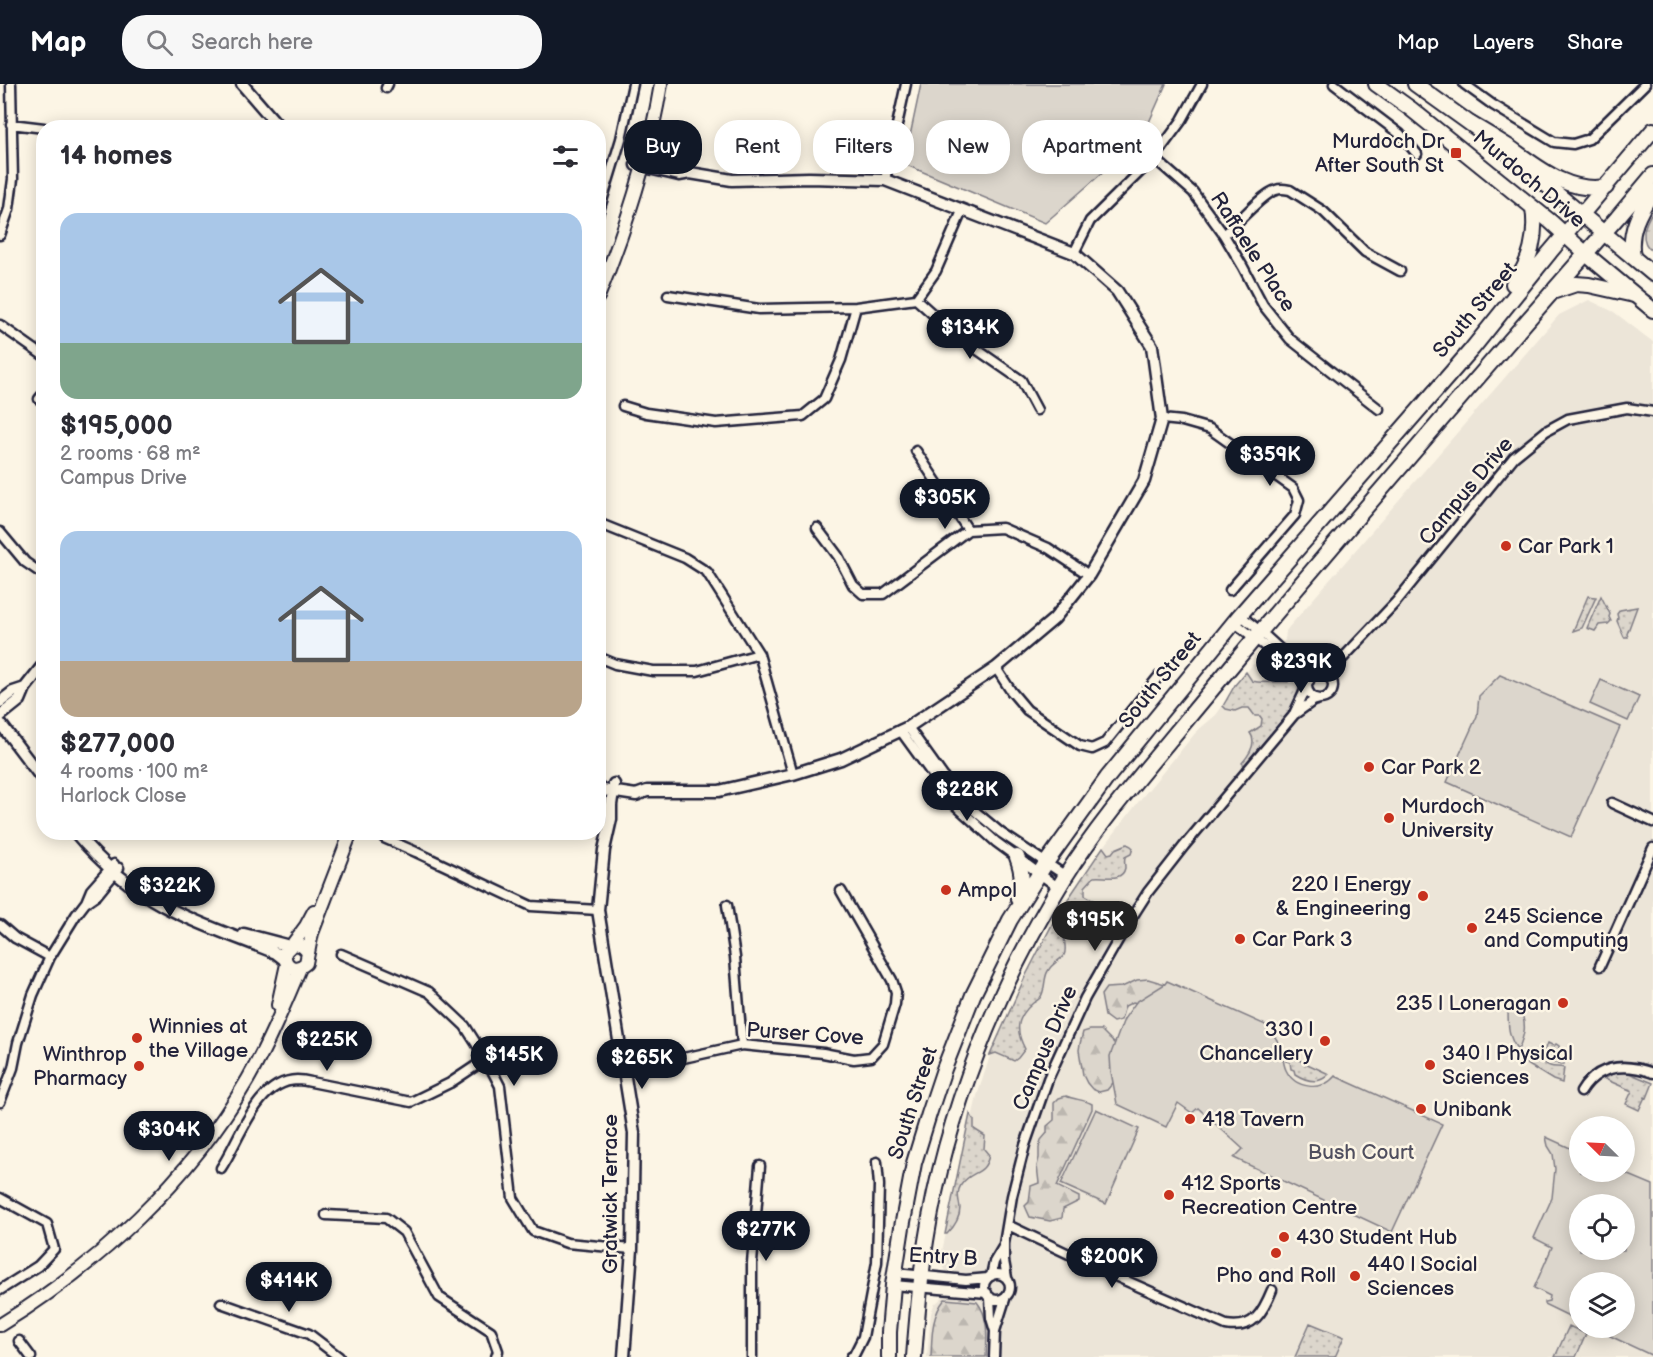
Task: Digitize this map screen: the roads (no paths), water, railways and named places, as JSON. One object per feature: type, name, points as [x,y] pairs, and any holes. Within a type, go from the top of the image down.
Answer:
[{"type":"main road","points":[[647,120],[653,84]]},
{"type":"main road","points":[[652,120],[661,84]]},
{"type":"main road","name":"Murdoch Drive","points":[[1376,84],[1411,109],[1533,208],[1653,310]]},
{"type":"main road","name":"Murdoch Drive","points":[[1414,84],[1471,124],[1653,274]]},
{"type":"main road","points":[[1471,124],[1562,181],[1579,187],[1595,189],[1606,187]]},
{"type":"main road","name":"South Street","points":[[889,1357],[894,1279],[902,1227],[914,1163],[929,1114],[973,995],[1010,921],[1043,868],[1107,778],[1237,619],[1472,349],[1653,130]]},
{"type":"main road","points":[[606,260],[636,174]]},
{"type":"main road","points":[[606,277],[618,248],[637,174]]},
{"type":"main road","points":[[914,1357],[926,1238],[952,1126],[969,1074],[1014,969],[1062,882],[1124,795],[1258,635],[1653,175]]},
{"type":"main road","points":[[1633,257],[1631,246],[1637,218],[1653,191]]},
{"type":"main road","points":[[1472,349],[1491,312],[1521,274],[1527,262],[1534,237],[1533,208]]},
{"type":"main road","points":[[1552,292],[1576,284],[1634,295]]},
{"type":"main road","points":[[0,1316],[64,1274],[111,1235],[145,1203],[186,1156],[211,1122],[251,1060],[278,1004],[286,962],[285,952],[306,926],[315,909],[340,840]]},
{"type":"main road","points":[[0,1325],[36,1303],[75,1274],[128,1228],[174,1180],[223,1118],[248,1078],[273,1030],[300,968],[306,963],[312,933],[348,840]]},
{"type":"main road","points":[[1010,921],[1022,884],[1021,866],[1017,857]]},
{"type":"main road","points":[[291,946],[300,945],[308,953]]},
{"type":"main road","points":[[286,962],[293,968],[300,968]]},
{"type":"street","points":[[0,235],[9,210],[13,179],[11,84]]},
{"type":"street","points":[[242,84],[273,120]]},
{"type":"street","points":[[606,178],[621,139],[633,84]]},
{"type":"street","points":[[885,180],[906,84]]},
{"type":"street","points":[[1163,146],[1182,120],[1202,84]]},
{"type":"street","points":[[1334,84],[1400,134],[1417,154]]},
{"type":"street","points":[[1464,84],[1548,139],[1573,144],[1588,139],[1645,84]]},
{"type":"street","points":[[11,124],[36,127]]},
{"type":"street","name":"Raffaele Place","points":[[1163,166],[1193,192],[1224,236],[1263,306],[1290,339],[1379,410]]},
{"type":"street","points":[[606,790],[617,788],[636,795],[647,791],[718,791],[793,774],[842,759],[904,729],[996,668],[1054,619],[1089,575],[1144,481],[1162,419],[1152,346],[1117,291],[1074,253],[885,180],[809,178],[732,180],[696,174]]},
{"type":"street","points":[[1074,253],[1090,221],[1138,174]]},
{"type":"street","points":[[1224,236],[1266,195],[1285,189],[1323,211],[1365,252],[1400,271]]},
{"type":"street","points":[[668,295],[759,309],[856,307],[916,299],[936,271],[962,211]]},
{"type":"street","points":[[916,299],[956,335],[1021,380],[1037,410]]},
{"type":"street","points":[[623,406],[646,413],[716,423],[803,416],[824,399],[841,360],[856,307]]},
{"type":"street","points":[[0,325],[36,350]]},
{"type":"street","name":"Campus Drive","points":[[994,1357],[995,1331],[1010,1290],[1004,1262],[1004,1244],[1012,1196],[1036,1110],[1059,1051],[1093,981],[1159,878],[1293,716],[1313,679],[1342,659],[1396,602],[1514,457],[1546,431],[1568,419],[1627,408],[1653,412]]},
{"type":"street","points":[[1162,419],[1182,421],[1210,429],[1293,488],[1299,500],[1295,515],[1230,590]]},
{"type":"street","points":[[916,451],[968,530]]},
{"type":"street","points":[[606,526],[685,558],[707,573],[759,654],[793,774]]},
{"type":"street","points":[[817,528],[838,556],[853,585],[863,594],[883,594],[968,530],[1002,528],[1048,548],[1089,575]]},
{"type":"street","points":[[0,532],[25,562],[36,570]]},
{"type":"street","points":[[1237,619],[1313,679],[1331,680]]},
{"type":"street","points":[[606,660],[653,671],[696,671],[759,654]]},
{"type":"street","name":"Campus Drive","points":[[1293,716],[1313,701],[1330,694],[1333,685],[1331,680],[1342,659]]},
{"type":"street","points":[[996,668],[1027,710],[1080,746],[1092,749],[1105,743],[1159,676]]},
{"type":"street","points":[[0,716],[20,700],[25,688],[36,674]]},
{"type":"street","points":[[1313,679],[1311,696],[1321,699]]},
{"type":"street","points":[[0,702],[12,692],[25,688]]},
{"type":"street","points":[[0,723],[36,770]]},
{"type":"street","points":[[904,729],[958,797],[1062,882]]},
{"type":"street","points":[[904,729],[954,804],[996,842],[1017,857],[1043,868],[1062,882]]},
{"type":"street","points":[[0,734],[36,781]]},
{"type":"street","name":"Gratwick Terrace","points":[[617,788],[617,807],[611,819],[604,850],[598,910],[634,1133],[627,1357]]},
{"type":"street","points":[[1612,803],[1653,822]]},
{"type":"street","points":[[82,840],[97,857],[168,902],[239,932],[291,946]]},
{"type":"street","points":[[91,840],[114,868],[140,892],[166,907],[276,953],[286,962]]},
{"type":"street","points":[[389,840],[531,906],[598,910]]},
{"type":"street","points":[[1600,966],[1653,848]]},
{"type":"street","points":[[0,1102],[13,1068],[18,1042],[33,995],[50,957],[70,923],[86,902],[97,895],[114,868]]},
{"type":"street","name":"Purser Cove","points":[[623,1065],[661,1063],[742,1046],[823,1053],[854,1059],[871,1057],[883,1044],[896,1004],[896,992],[892,980],[841,891]]},
{"type":"street","points":[[727,905],[735,957],[742,1046]]},
{"type":"street","points":[[0,925],[15,938],[50,957]]},
{"type":"street","points":[[341,954],[429,992],[465,1026],[500,1086],[513,1198],[533,1231],[567,1243],[632,1249]]},
{"type":"street","points":[[221,1168],[256,1106],[274,1088],[286,1082],[297,1080],[311,1082],[411,1102],[450,1083],[486,1059]]},
{"type":"street","points":[[1581,1092],[1585,1085],[1600,1073],[1618,1067],[1636,1068],[1653,1073]]},
{"type":"street","points":[[851,1357],[863,1337],[877,1262],[879,1185],[877,1162]]},
{"type":"street","points":[[752,1357],[752,1263],[759,1166]]},
{"type":"street","points":[[0,1198],[48,1224],[54,1249],[38,1266],[0,1290]]},
{"type":"street","points":[[326,1215],[386,1218],[404,1232],[439,1296],[491,1331],[498,1351],[496,1357]]},
{"type":"street","points":[[1008,1225],[1226,1325],[1243,1326],[1259,1315],[1272,1290]]},
{"type":"street","name":"Campus Drive","points":[[995,1331],[985,1285],[1004,1244]]},
{"type":"street","points":[[990,1277],[998,1274],[1007,1278]]},
{"type":"street","name":"Entry B","points":[[920,1282],[990,1277]]},
{"type":"street","name":"Entry B","points":[[894,1279],[988,1295]]},
{"type":"street","points":[[988,1295],[998,1299],[1006,1296]]},
{"type":"street","points":[[221,1303],[309,1334],[339,1357]]},
{"type":"street","points":[[19,1341],[31,1357]]},
{"type":"place","name":"Murdoch Dr After South St","points":[[1456,153]]},
{"type":"place","name":"Car Park 1","points":[[1506,546]]},
{"type":"place","name":"Car Park 2","points":[[1369,767]]},
{"type":"place","name":"Murdoch University","points":[[1389,818]]},
{"type":"place","name":"Ampol","points":[[946,890]]},
{"type":"place","name":"220 | Energy & Engineering","points":[[1423,896]]},
{"type":"place","name":"245 Science and Computing","points":[[1472,928]]},
{"type":"place","name":"Car Park 3","points":[[1240,939]]},
{"type":"place","name":"235 | Loneragan","points":[[1563,1003]]},
{"type":"place","name":"Winnies at the Village","points":[[137,1038]]},
{"type":"place","name":"330 | Chancellery","points":[[1325,1041]]},
{"type":"place","name":"340 | Physical Sciences","points":[[1430,1065]]},
{"type":"place","name":"Winthrop Pharmacy","points":[[139,1066]]},
{"type":"place","name":"Unibank","points":[[1421,1109]]},
{"type":"place","name":"418 Tavern","points":[[1190,1119]]},
{"type":"place","name":"412 Sports Recreation Centre","points":[[1169,1195]]},
{"type":"place","name":"430 Student Hub","points":[[1284,1237]]},
{"type":"place","name":"Pho and Roll","points":[[1276,1253]]},
{"type":"place","name":"440 | Social Sciences","points":[[1355,1276]]},
{"type":"park label","name":"Bush Court","points":[[1361,1152]]}]
